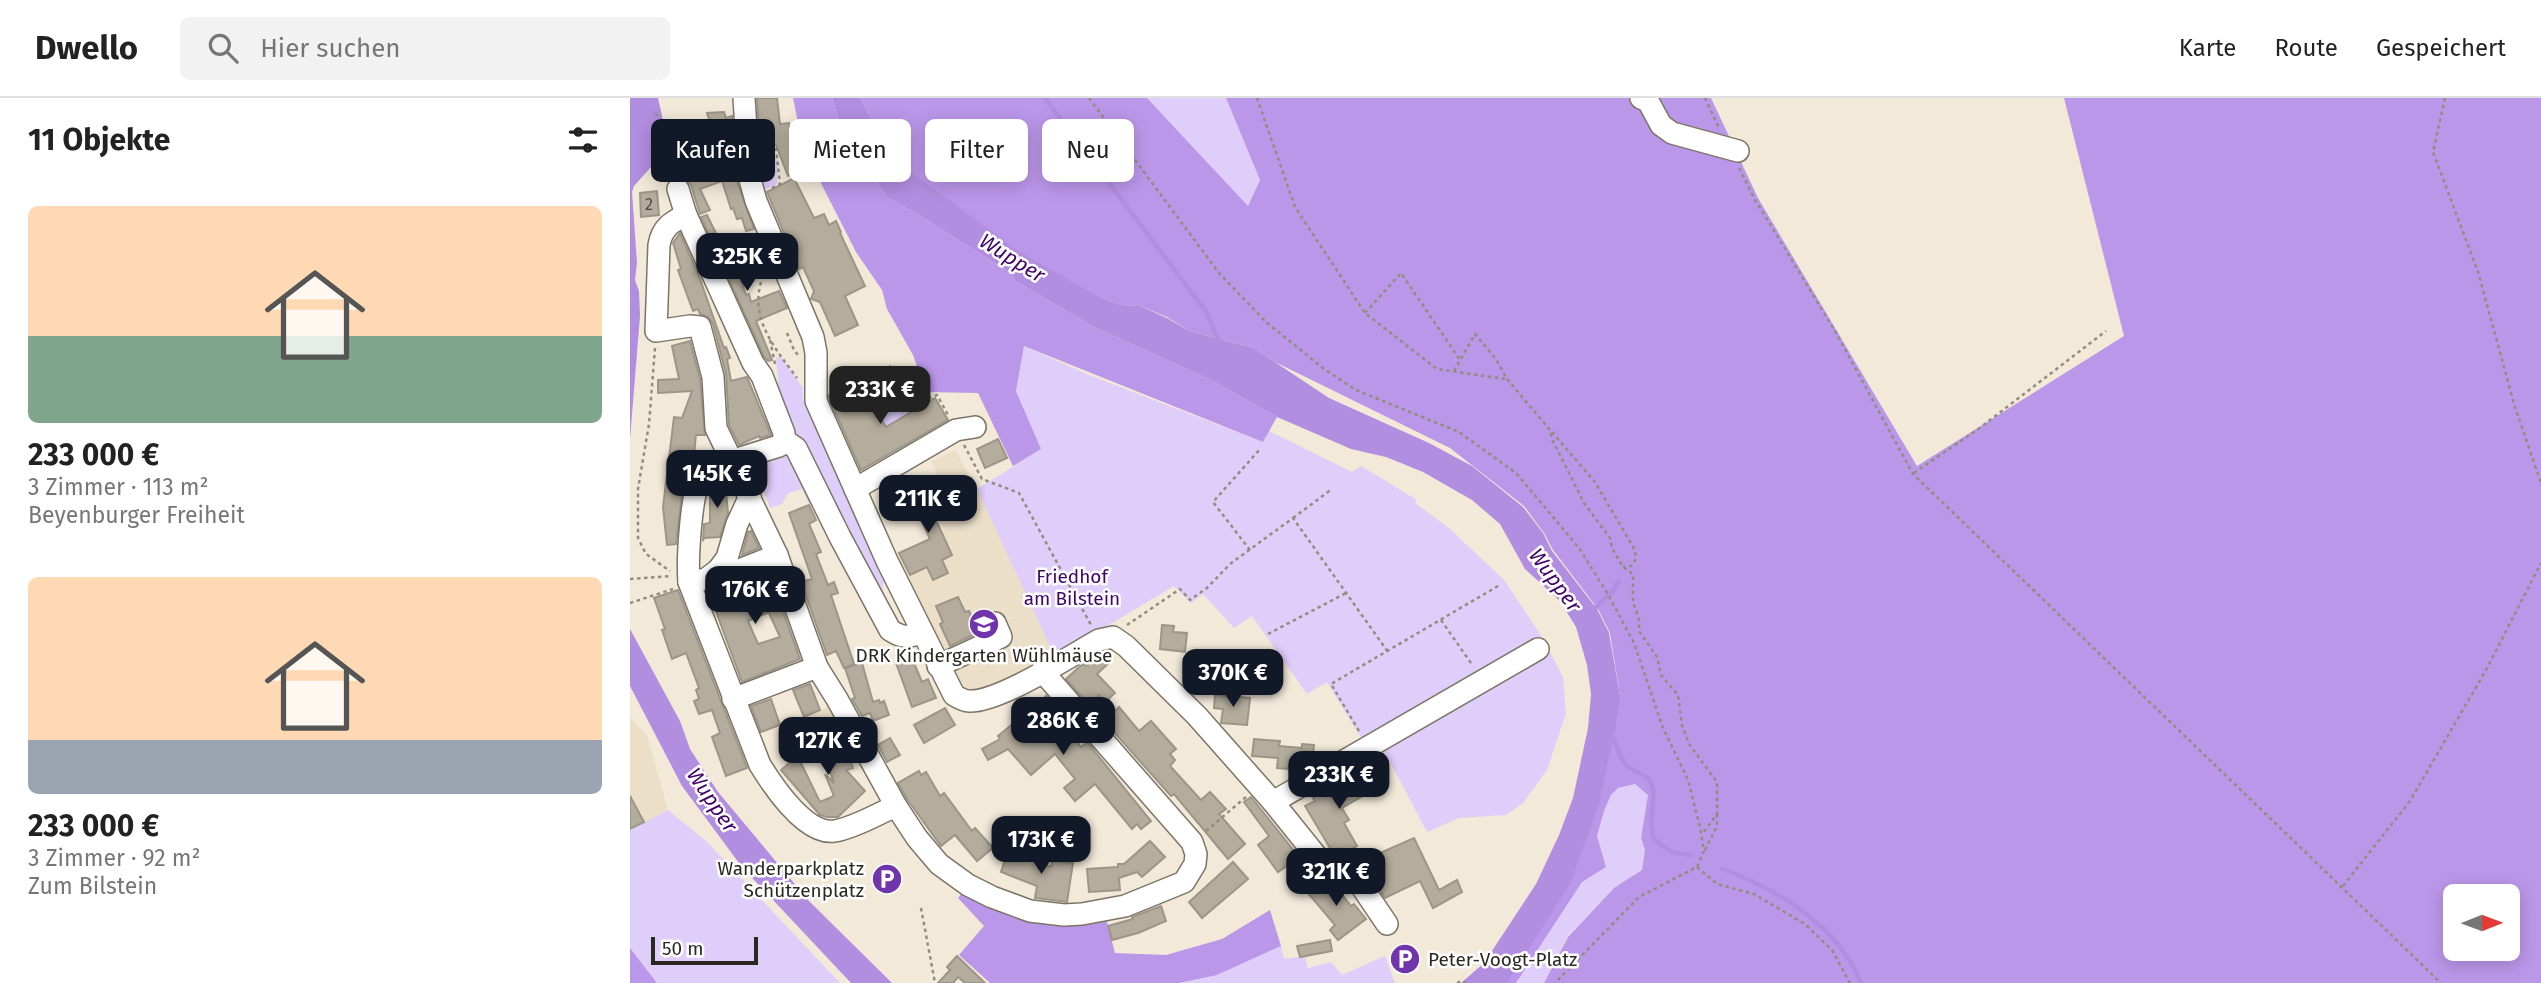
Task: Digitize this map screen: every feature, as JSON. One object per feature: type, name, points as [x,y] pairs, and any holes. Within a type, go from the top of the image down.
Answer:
[{"type":"street","points":[[744,98],[749,176],[813,337],[809,373],[816,401],[950,689],[959,698],[968,701],[980,700],[1004,691],[1104,638],[1126,646],[1197,716],[1318,858],[1334,869],[1350,874],[1388,924]]},
{"type":"street","points":[[1640,98],[1648,101],[1661,125],[1672,132],[1737,156]]},
{"type":"street","points":[[678,189],[686,215],[753,363],[762,376],[784,433],[784,440],[779,446],[706,471],[698,480],[688,566],[683,579],[760,765],[773,786],[795,811],[816,828],[836,831],[896,806]]},
{"type":"street","points":[[686,215],[674,220],[662,232],[659,245],[656,331],[700,327],[713,377],[716,428],[777,555],[817,667],[917,838],[939,864],[968,885],[1030,911],[1064,915],[1125,906],[1184,882],[1195,864],[1196,855],[1192,842],[1042,671]]},
{"type":"street","points":[[855,489],[965,428]]},
{"type":"street","points":[[784,440],[796,448],[890,630],[904,637],[912,637],[922,632]]},
{"type":"street","points":[[683,579],[706,579],[718,570],[727,558],[737,524],[750,496]]},
{"type":"street","points":[[718,570],[732,573],[777,555]]},
{"type":"street","points":[[939,666],[1001,637],[995,623]]},
{"type":"street","points":[[1273,802],[1538,649]]},
{"type":"street","points":[[733,699],[817,667]]},
{"type":"path","points":[[1089,98],[1219,273],[1265,321],[1324,369],[1356,390],[1459,432],[1516,474],[1550,512],[1579,548],[1634,643],[1663,728],[1688,780],[1704,851]]},
{"type":"path","points":[[1257,98],[1295,207],[1365,313],[1437,369],[1507,379]]},
{"type":"path","points":[[1705,98],[1723,136]]},
{"type":"path","points":[[2445,98],[2433,152],[2478,272],[2514,404],[2541,483]]},
{"type":"path","points":[[655,115],[661,114]]},
{"type":"path","points":[[755,196],[780,184],[776,148]]},
{"type":"path","points":[[1737,156],[1754,198],[1835,331],[1913,474],[2441,983]]},
{"type":"path","points":[[1365,313],[1401,273],[1460,359]]},
{"type":"path","points":[[762,275],[757,302],[765,332],[801,383],[809,373],[836,374],[858,384],[892,365],[916,403],[937,395],[965,428],[982,480],[1019,493],[1104,638],[1180,589],[1190,600],[1230,564],[1332,489]]},
{"type":"path","points":[[656,331],[649,424],[638,489],[638,538],[653,560],[683,579]]},
{"type":"path","points":[[1913,474],[1977,430],[2106,331]]},
{"type":"path","points":[[787,333],[794,350],[800,356]]},
{"type":"path","points":[[1454,371],[1475,334],[1496,359],[1507,379],[1589,472],[1635,550],[1636,559],[1631,566],[1623,567]]},
{"type":"path","points":[[1550,429],[1552,439],[1584,503],[1610,538],[1612,548],[1623,567],[1635,578],[1633,602],[1639,619],[1639,631],[1657,657],[1661,675],[1678,695],[1682,725],[1689,744],[1717,782],[1717,826],[1697,867],[1639,897],[1555,983]]},
{"type":"path","points":[[1250,550],[1213,502],[1261,448]]},
{"type":"path","points":[[1293,518],[1388,652]]},
{"type":"path","points":[[2343,886],[2410,801],[2486,670],[2541,563]]},
{"type":"path","points":[[630,579],[683,579]]},
{"type":"path","points":[[1368,746],[1331,684],[1498,586]]},
{"type":"path","points":[[630,603],[663,593]]},
{"type":"path","points":[[1268,634],[1346,593]]},
{"type":"path","points":[[1441,620],[1482,680]]},
{"type":"path","points":[[1192,842],[1259,786]]},
{"type":"path","points":[[1702,834],[1717,814]]},
{"type":"path","points":[[1697,867],[1717,884],[1754,894],[1805,924],[1832,950],[1850,983]]},
{"type":"path","points":[[921,908],[934,983]]},
{"type":"path","points":[[1457,983],[1465,982]]},
{"type":"shaded area","points":[[793,98],[832,98],[839,119],[797,119]]},
{"type":"shaded area","points":[[861,98],[1147,98],[1248,206],[1260,180],[1226,98],[1711,98],[1758,198],[1917,466],[2124,336],[2064,98],[2541,98],[2541,983],[1544,983],[1568,937],[1614,888],[1642,870],[1645,850],[1641,838],[1648,795],[1635,784],[1618,788],[1611,795],[1604,811],[1597,836],[1606,867],[1582,882],[1516,983],[1506,983],[1620,696],[1610,633],[1598,609],[1553,550],[1524,506],[1450,448],[1275,362],[1254,348],[1189,331],[1167,317],[1140,306],[1121,305],[1103,298],[1019,252],[911,172],[911,119],[871,119]]},
{"type":"shaded area","points":[[820,182],[876,182],[888,198],[1007,271],[1017,282],[1094,327],[1209,379],[1277,417],[1263,442],[1024,346],[1016,391],[1041,449],[1013,466],[978,393],[926,392],[913,355],[887,309],[882,290],[856,252]]},
{"type":"shaded area","name":"DRK Kindergarten Wühlmäuse","points":[[955,450],[977,489],[1054,653],[984,691],[975,693],[966,690],[961,684],[911,594],[894,555],[945,531],[939,517],[957,505],[954,501],[951,502],[931,461]]},
{"type":"shaded area","points":[[833,705],[858,770],[833,778],[811,737],[793,744],[782,725]]},
{"type":"shaded area","points":[[630,717],[647,735],[668,810],[630,830]]},
{"type":"shaded area","points":[[964,890],[1106,918],[1115,953],[1166,955],[1222,939],[1270,910],[1281,946],[1217,975],[1179,983],[990,983],[959,955],[984,926],[958,898]]},
{"type":"shaded area","points":[[630,948],[657,983],[630,983]]},
{"type":"green space","points":[[1147,98],[1226,98],[1260,180],[1248,206]]},
{"type":"green space","points":[[775,155],[777,184],[762,191],[761,182],[775,182]]},
{"type":"green space","name":"Friedhof am Bilstein","points":[[1024,346],[1089,375],[1263,442],[1269,431],[1352,472],[1361,466],[1417,500],[1415,503],[1450,529],[1504,580],[1542,637],[1563,677],[1566,713],[1547,770],[1523,803],[1506,815],[1459,818],[1427,832],[1381,745],[1364,742],[1327,682],[1307,694],[1252,616],[1234,628],[1203,594],[1191,603],[1174,586],[1055,657],[977,489],[1041,449],[1016,391]]},
{"type":"green space","points":[[780,356],[803,388],[803,401],[807,402],[884,582],[882,588],[901,632],[776,401],[776,358]]},
{"type":"green space","points":[[892,370],[915,410],[883,428],[877,415],[879,413],[876,413],[863,386]]},
{"type":"green space","points":[[788,455],[818,502],[809,504],[802,489],[788,493],[782,504],[770,508],[756,470],[758,466]]},
{"type":"green space","points":[[1636,784],[1649,795],[1641,838],[1645,850],[1642,871],[1614,888],[1568,936],[1544,983],[1516,983],[1582,882],[1606,867],[1597,836],[1604,811],[1611,795],[1618,788]]},
{"type":"green space","points":[[668,810],[706,841],[840,983],[657,983],[630,948],[630,830]]},
{"type":"green space","points":[[1281,946],[1284,959],[1305,956],[1308,968],[1331,962],[1342,975],[1385,956],[1395,983],[1179,983],[1217,975]]},
{"type":"water","points":[[630,98],[658,98],[663,119],[651,119],[651,167],[632,192],[637,263],[635,280],[639,291],[640,316],[630,439]]},
{"type":"water","points":[[832,98],[861,98],[871,119],[839,119]]},
{"type":"water","points":[[911,171],[1020,252],[1103,298],[1121,305],[1140,306],[1189,331],[1254,348],[1329,398],[1429,443],[1472,466],[1523,507],[1543,533],[1552,551],[1597,609],[1609,633],[1620,696],[1599,805],[1570,884],[1507,983],[1461,983],[1484,963],[1536,884],[1559,835],[1573,798],[1588,728],[1591,694],[1587,665],[1576,627],[1560,601],[1525,569],[1500,524],[1472,500],[1423,472],[1386,457],[1351,449],[1277,417],[1209,379],[1094,327],[1017,282],[1007,271],[888,198],[876,182],[911,182]]},
{"type":"water","points":[[630,629],[680,721],[690,749],[718,792],[809,901],[892,983],[851,983],[742,867],[682,786],[630,686]]},
{"type":"building","points":[[757,98],[777,98],[780,124],[789,123],[789,176],[775,145],[775,119],[758,119]]},
{"type":"building","points":[[724,112],[726,118],[732,116],[732,119],[709,119],[707,113]]},
{"type":"building","points":[[789,181],[796,182],[814,218],[824,214],[829,225],[836,221],[865,286],[845,296],[858,325],[835,336],[820,302],[811,299],[814,291],[803,267],[799,269],[767,192]]},
{"type":"building","points":[[688,182],[719,182],[700,189],[710,210],[700,214]]},
{"type":"building","points":[[722,182],[737,182],[754,229],[746,231],[742,218],[737,219],[733,208],[731,209]]},
{"type":"building","points":[[657,191],[659,215],[641,217],[640,193]]},
{"type":"building","points":[[707,215],[730,262],[733,261],[737,268],[751,302],[779,291],[787,308],[756,321],[772,360],[768,361],[764,357],[701,217]]},
{"type":"building","points":[[680,233],[730,358],[727,359],[731,381],[747,377],[771,435],[759,436],[739,445],[729,425],[726,374],[713,324],[708,317],[700,314],[698,309],[693,311],[678,270],[681,269],[673,243]]},
{"type":"building","points":[[757,252],[762,264],[747,269],[744,257]]},
{"type":"building","points":[[690,341],[700,379],[705,435],[696,435],[693,464],[682,494],[676,544],[667,545],[663,507],[674,417],[682,418],[692,391],[658,393],[658,380],[679,379],[672,346]]},
{"type":"building","points":[[853,384],[862,403],[869,399],[886,427],[935,398],[948,420],[861,470],[829,398],[829,395]]},
{"type":"building","points":[[998,439],[1007,458],[985,468],[977,449]]},
{"type":"building","points":[[725,478],[729,491],[726,492],[728,513],[720,537],[704,538],[703,541],[704,524],[710,523],[711,484]]},
{"type":"building","points":[[931,481],[946,513],[935,518],[952,555],[942,560],[948,573],[933,580],[927,567],[910,575],[899,553],[930,539],[908,492]]},
{"type":"building","points":[[809,505],[816,520],[809,524],[821,552],[816,554],[828,585],[834,582],[838,593],[831,595],[854,664],[844,668],[836,651],[827,655],[801,582],[812,579],[789,513]]},
{"type":"building","points":[[751,531],[759,548],[742,555],[748,532]]},
{"type":"building","points":[[769,572],[800,659],[742,682],[709,592],[727,585],[737,585]],"holes":[[[769,613],[780,637],[758,644],[748,621]]]},
{"type":"building","points":[[678,590],[747,768],[726,776],[712,737],[720,733],[712,710],[699,714],[694,701],[699,699],[696,690],[699,688],[686,653],[672,659],[662,630],[665,629],[654,598]]},
{"type":"building","points":[[958,597],[965,612],[969,611],[977,629],[983,627],[984,630],[950,646],[940,624],[943,622],[936,606]]},
{"type":"building","points":[[1162,625],[1174,626],[1173,632],[1187,633],[1185,652],[1160,649]]},
{"type":"building","points":[[1102,653],[1110,662],[1097,674],[1115,693],[1105,702],[1099,695],[1089,705],[1066,679],[1079,667],[1084,664],[1086,666]]},
{"type":"building","points":[[911,656],[922,682],[928,679],[936,698],[912,707],[896,663]]},
{"type":"building","points":[[862,663],[873,702],[884,701],[889,715],[873,721],[870,713],[862,716],[852,699],[855,698],[845,668]]},
{"type":"building","points":[[1192,665],[1218,668],[1216,690],[1190,688]]},
{"type":"building","points":[[810,684],[820,710],[804,717],[793,690]]},
{"type":"building","points":[[1215,695],[1250,698],[1247,725],[1221,723],[1223,709],[1214,708]]},
{"type":"building","points":[[1046,696],[1069,721],[1063,726],[1081,747],[1087,742],[1151,821],[1141,829],[1137,824],[1132,829],[1095,784],[1075,801],[1064,788],[1075,779],[1055,754],[1031,775],[1008,749],[988,760],[982,749],[1000,739],[998,736],[1021,717],[1014,709],[1023,701],[1031,710]]},
{"type":"building","points":[[771,699],[780,725],[761,732],[751,706]]},
{"type":"building","points":[[1119,707],[1139,731],[1151,721],[1176,749],[1170,754],[1175,760],[1170,766],[1201,800],[1210,792],[1226,809],[1219,814],[1245,844],[1228,859],[1174,794],[1171,796],[1104,721]]},
{"type":"building","points":[[945,708],[955,725],[924,743],[914,725]]},
{"type":"building","points":[[837,727],[853,768],[846,770],[865,791],[838,817],[827,817],[820,815],[781,770],[794,759],[799,759],[820,802],[834,796],[825,774],[834,783],[817,735]]},
{"type":"building","points":[[890,738],[900,755],[887,762],[878,745]]},
{"type":"building","points":[[1254,739],[1280,741],[1279,746],[1302,748],[1302,744],[1314,745],[1312,764],[1307,764],[1307,767],[1289,765],[1288,769],[1277,768],[1278,758],[1252,756]]},
{"type":"building","points":[[1383,754],[1387,760],[1372,768],[1369,762]]},
{"type":"building","points":[[1369,770],[1378,787],[1342,808],[1349,820],[1344,823],[1357,846],[1342,855],[1339,849],[1333,853],[1305,806],[1315,801],[1313,798],[1327,789],[1329,793]]},
{"type":"building","points":[[919,771],[921,775],[926,772],[940,796],[944,793],[972,831],[975,828],[993,848],[977,861],[955,835],[941,846],[907,799],[898,783]]},
{"type":"building","points":[[630,796],[644,822],[630,829]]},
{"type":"building","points":[[1251,797],[1299,857],[1278,872],[1258,845],[1269,836],[1244,802]]},
{"type":"building","points":[[1414,838],[1439,890],[1457,880],[1462,892],[1433,908],[1420,881],[1385,898],[1362,861]]},
{"type":"building","points":[[1150,841],[1165,857],[1142,877],[1137,872],[1119,878],[1120,890],[1089,892],[1087,869],[1118,867],[1118,864],[1124,864]]},
{"type":"building","points":[[1008,851],[1051,867],[1052,861],[1073,863],[1067,902],[1035,898],[1037,886],[1001,872]]},
{"type":"building","points":[[1233,862],[1248,879],[1202,918],[1189,902]]},
{"type":"building","points":[[1325,878],[1332,882],[1351,906],[1354,904],[1366,919],[1338,940],[1330,930],[1335,925],[1307,892]]},
{"type":"building","points":[[1161,906],[1166,921],[1112,940],[1108,926],[1133,919],[1132,917]]},
{"type":"building","points":[[1330,940],[1332,951],[1300,957],[1297,946]]},
{"type":"building","points":[[957,956],[985,983],[965,983],[958,977],[953,983],[938,983],[950,970],[947,967]]},
{"type":"waterway","name":"Wupper","points":[[1045,98],[1207,313],[1220,345]]},
{"type":"waterway","points":[[1594,609],[1613,591],[1619,581]]},
{"type":"waterway","points":[[1612,736],[1624,763],[1648,778],[1652,785],[1651,826],[1654,839],[1671,852],[1691,855]]},
{"type":"waterway","points":[[1722,869],[1764,887],[1804,912],[1837,944],[1861,983]]},
{"type":"place","name":"DRK Kindergarten Wühlmäuse","points":[[984,624]]},
{"type":"place","name":"Wanderparkplatz Schützenplatz","points":[[887,879]]},
{"type":"place","name":"Peter-Voogt-Platz","points":[[1405,959]]}]
